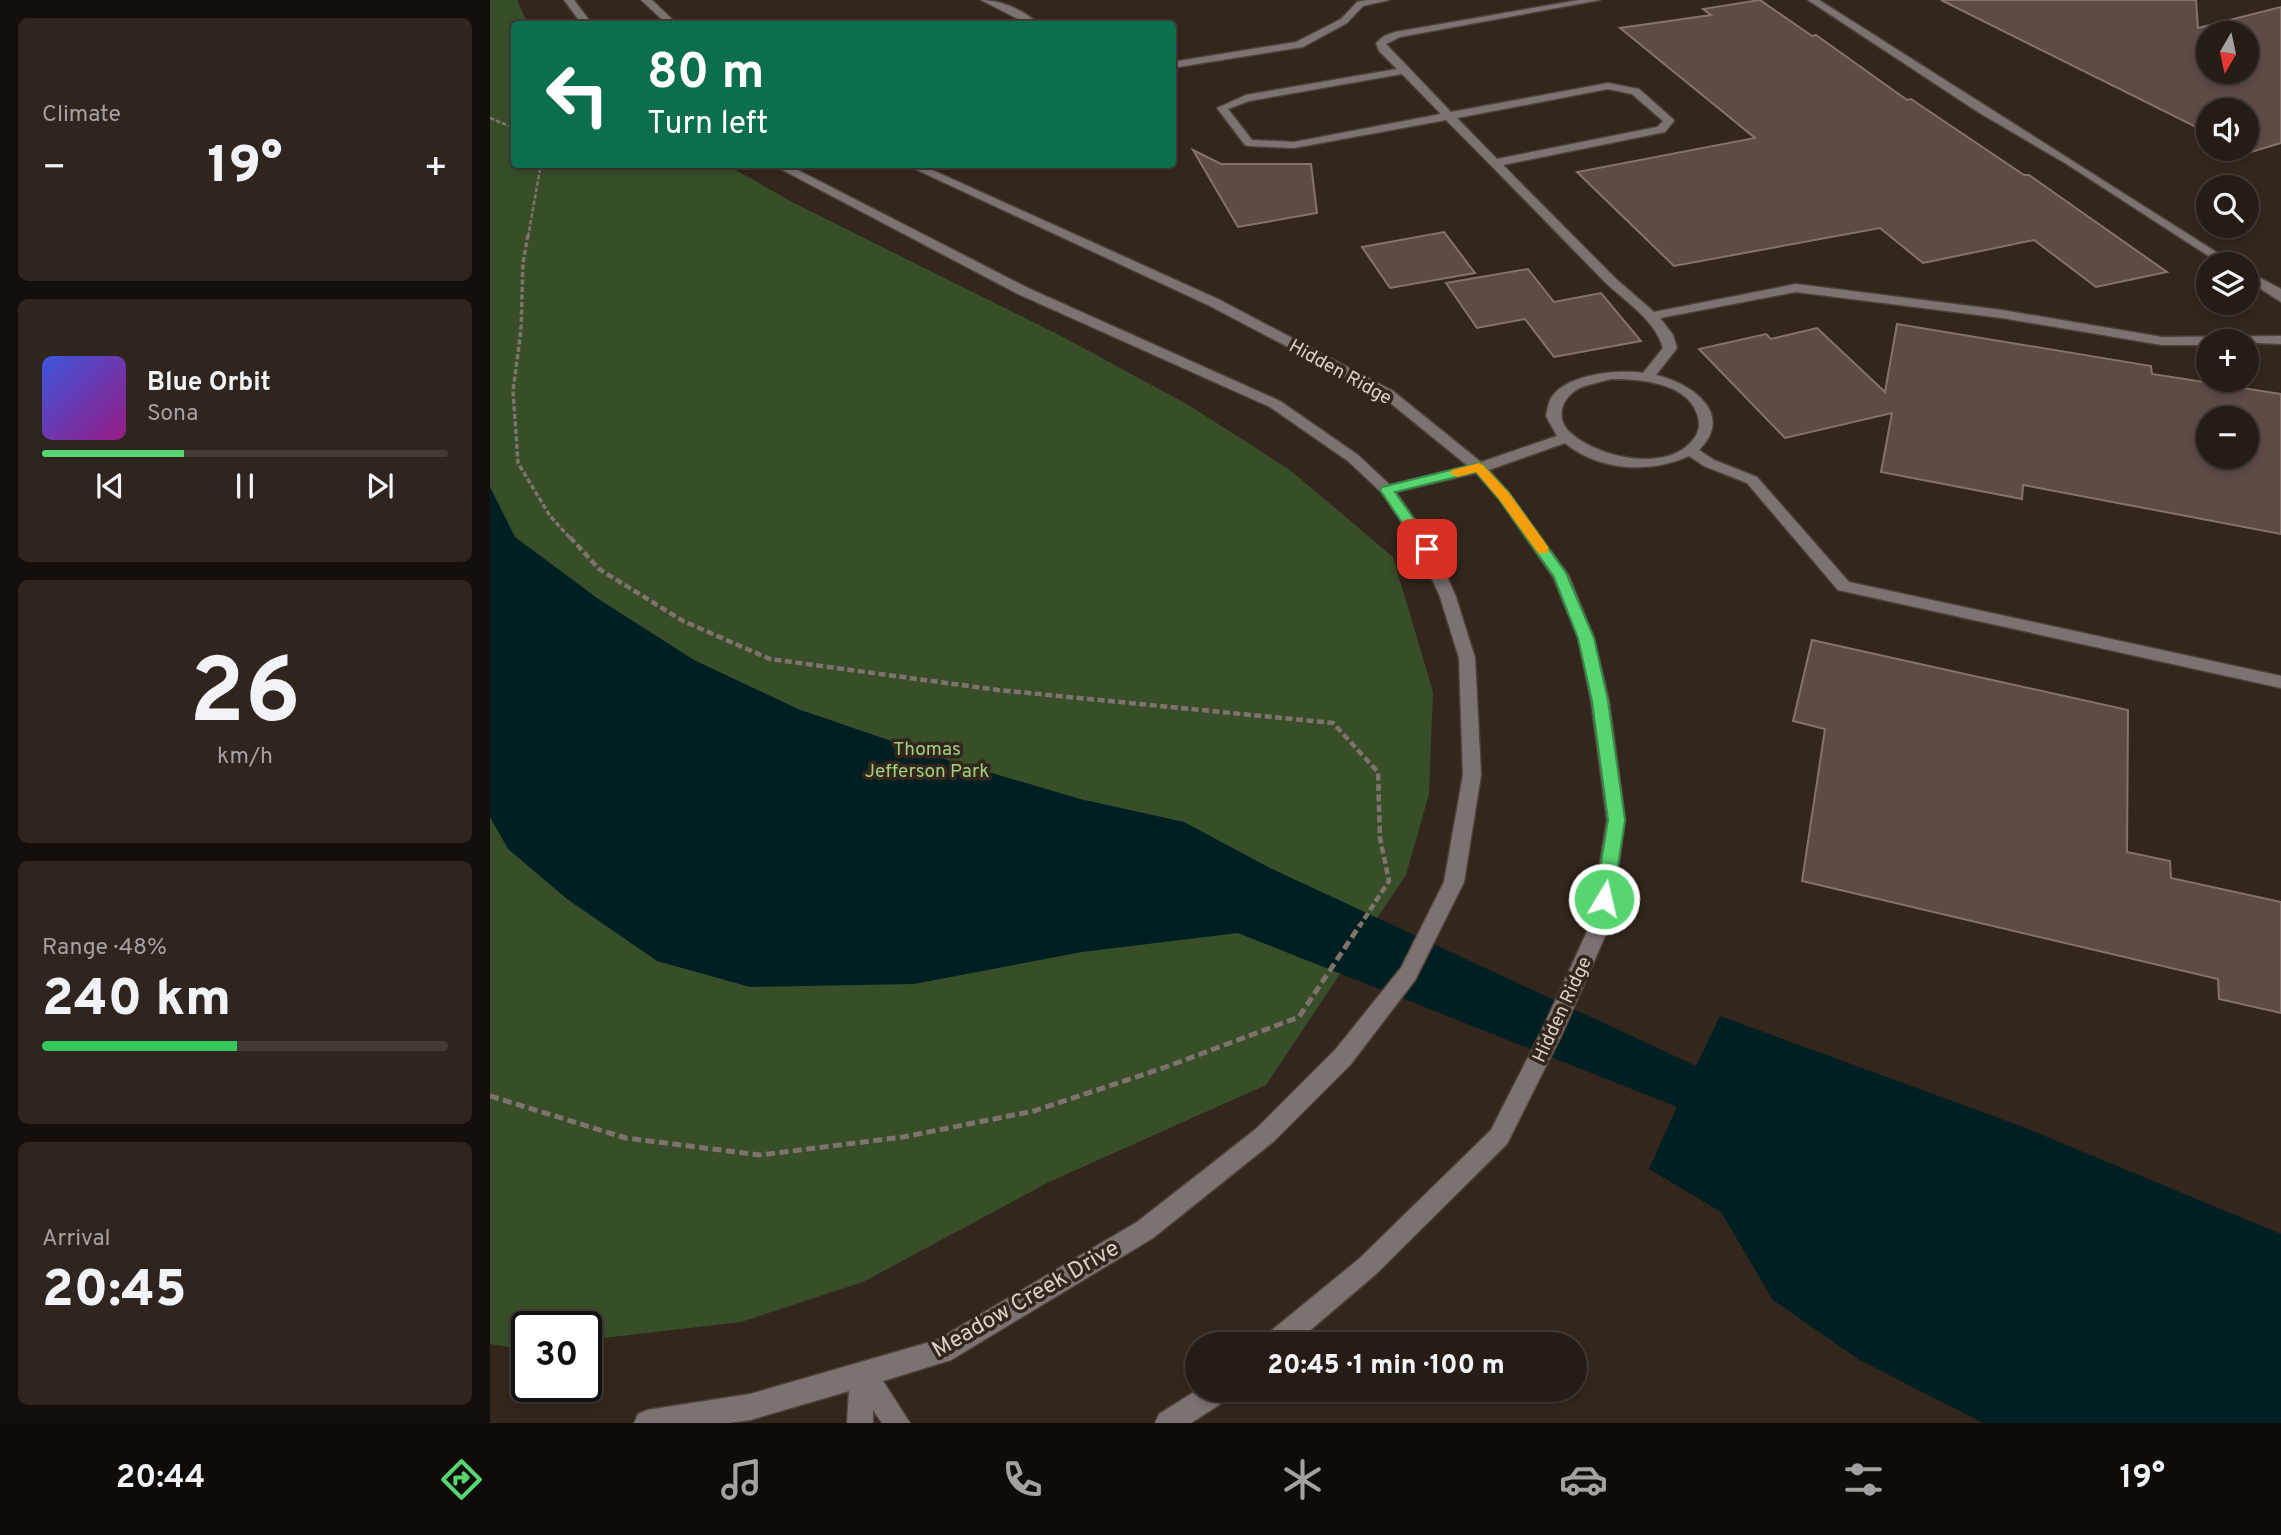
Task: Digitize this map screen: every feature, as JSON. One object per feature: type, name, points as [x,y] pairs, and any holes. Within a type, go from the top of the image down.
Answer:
[{"type":"street","points":[[569,0],[585,21]]},
{"type":"street","points":[[646,0],[669,21]]},
{"type":"street","points":[[986,0],[1030,21]]},
{"type":"street","points":[[1176,64],[1299,45],[1344,21],[1360,4],[1384,0]]},
{"type":"street","points":[[1595,0],[1387,38],[1381,43],[1383,49],[1493,163],[1611,281],[1651,316],[1666,335],[1670,348],[1647,377]]},
{"type":"street","points":[[1813,0],[1982,110],[2069,161],[2210,252]]},
{"type":"street","points":[[1404,71],[1245,98],[1222,108],[1250,143],[1294,145],[1608,86],[1635,91],[1669,121],[1661,130],[1493,163]]},
{"type":"street","points":[[784,168],[1023,291],[1275,404],[1353,458],[1387,490],[1479,467],[1565,438]]},
{"type":"street","name":"Hidden Ridge","points":[[918,168],[1213,303],[1388,394],[1479,467],[1504,496],[1561,576],[1586,638],[1600,701],[1616,820],[1600,925],[1551,1034],[1499,1137],[1368,1266],[1289,1332]]},
{"type":"street","points":[[2259,282],[2279,293],[2281,298]]},
{"type":"street","points":[[1651,316],[1796,288],[2002,314],[2162,341],[2281,340]]},
{"type":"street","points":[[1628,375],[1647,377],[1680,389],[1693,398],[1703,410],[1707,424],[1703,436],[1690,450],[1657,462],[1609,460],[1587,453],[1558,430],[1553,417],[1555,404],[1563,392],[1592,378],[1628,375]]},
{"type":"street","points":[[1690,450],[1709,463],[1752,480],[1844,586],[2281,682]]},
{"type":"street","name":"Meadow Creek Drive","points":[[647,1423],[750,1407],[942,1351],[1145,1230],[1265,1135],[1343,1057],[1408,974],[1454,882],[1472,775],[1466,658],[1448,597],[1427,549],[1387,490]]},
{"type":"street","points":[[860,1423],[863,1373]]},
{"type":"street","points":[[863,1373],[897,1423]]},
{"type":"street","points":[[1168,1423],[1200,1402]]},
{"type":"path","points":[[490,118],[511,127]]},
{"type":"path","points":[[490,1096],[626,1138],[760,1155],[903,1137],[1034,1111],[1166,1067],[1299,1017],[1389,881],[1380,838],[1378,772],[1333,723],[998,690],[770,659],[683,621],[599,569],[550,516],[518,463],[513,391],[521,330],[523,263],[540,168]]},
{"type":"green space","name":"Thomas Jefferson Park","points":[[490,0],[517,0],[528,21],[511,21],[511,168],[732,168],[792,202],[1065,338],[1190,406],[1290,470],[1393,557],[1433,692],[1429,794],[1406,875],[1266,1085],[1049,1182],[863,1282],[741,1322],[602,1338],[602,1311],[511,1311],[511,1348],[490,1344]]},
{"type":"water","points":[[490,487],[515,537],[597,598],[694,660],[798,709],[941,758],[1080,799],[1184,822],[1270,868],[1696,1066],[1720,1016],[2023,1127],[2281,1234],[2281,1423],[1983,1423],[1858,1359],[1773,1300],[1721,1212],[1649,1169],[1677,1107],[1238,933],[1082,952],[914,984],[750,987],[657,961],[567,899],[508,849],[490,817]]},
{"type":"building","points":[[1760,0],[1812,36],[1816,35],[1907,100],[1911,99],[2024,175],[2029,175],[2167,272],[2096,287],[2034,240],[1923,263],[1880,228],[1674,266],[1577,172],[1755,138],[1620,28],[1711,15],[1703,9]]},
{"type":"building","points":[[1941,0],[2196,0],[2196,84],[2259,84],[2259,21],[2226,21],[2281,7],[2281,143],[2259,150],[2259,98],[2196,98],[2196,127]]},
{"type":"building","points":[[1193,150],[1221,164],[1311,164],[1317,213],[1238,227]]},
{"type":"building","points":[[1444,232],[1475,273],[1390,288],[1362,247]]},
{"type":"building","points":[[1528,269],[1554,302],[1601,293],[1641,341],[1554,357],[1525,319],[1477,328],[1446,283]]},
{"type":"building","points":[[1897,324],[2151,366],[2152,374],[2196,381],[2196,392],[2259,391],[2281,394],[2281,534],[2023,485],[2022,499],[1881,472],[1892,413],[1785,438],[1699,349],[1766,334],[1771,339],[1817,328],[1885,392]]},
{"type":"building","points":[[1812,640],[2128,710],[2127,852],[2170,861],[2171,878],[2281,902],[2281,1013],[2219,999],[2218,979],[1802,881],[1825,729],[1793,721]]},
{"type":"slow traffic","points":[[1457,473],[1479,467],[1543,550]]},
{"type":"route","points":[[1427,549],[1387,490],[1479,467],[1504,496],[1561,576],[1586,638],[1600,701],[1616,820],[1604,899]]}]
